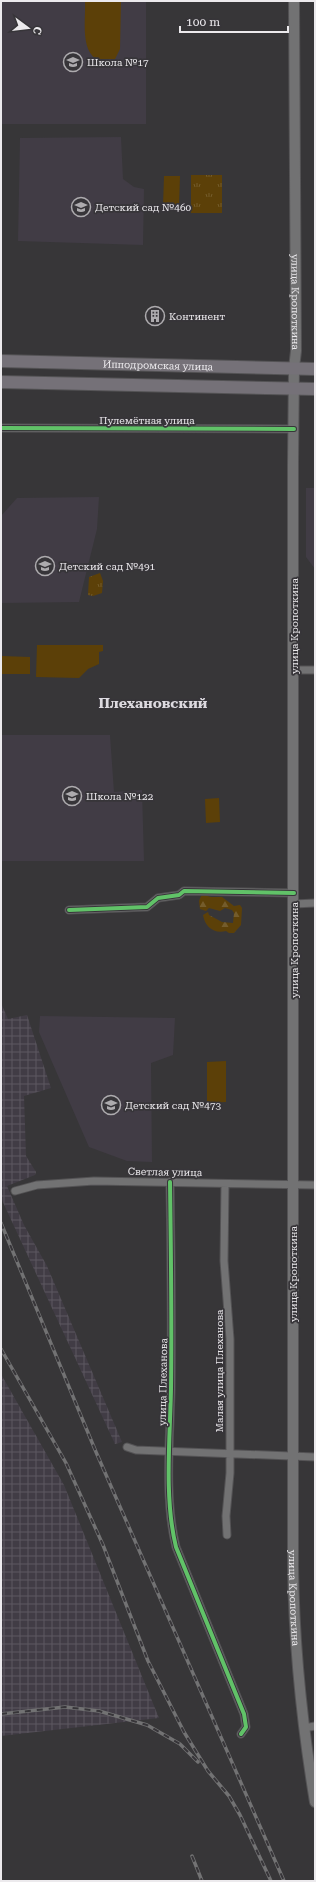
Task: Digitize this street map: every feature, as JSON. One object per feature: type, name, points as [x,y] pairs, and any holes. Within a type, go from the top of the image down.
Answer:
[{"type":"highway","name":"Ипподромская улица","points":[[1,361],[315,369]]},
{"type":"highway","name":"Ипподромская улица","points":[[1,382],[315,389]]},
{"type":"main road","name":"улица Кропоткина","points":[[294,1],[296,351],[294,368],[294,1614],[304,1728],[315,1802]]},
{"type":"street","name":"Пулемётная улица","points":[[1,428],[294,429]]},
{"type":"street","points":[[294,670],[315,670]]},
{"type":"street","points":[[69,910],[147,907],[158,898],[179,895],[184,891],[294,893]]},
{"type":"street","points":[[294,904],[315,904]]},
{"type":"street","name":"Светлая улица","points":[[15,1191],[36,1185],[94,1181],[294,1186],[315,1185]]},
{"type":"street","name":"улица Плеханова","points":[[170,1182],[172,1320],[170,1492],[174,1540],[244,1714],[246,1726],[241,1734]]},
{"type":"street","name":"Малая улица Плеханова","points":[[225,1184],[224,1261],[230,1339],[228,1535]]},
{"type":"street","points":[[127,1447],[136,1450],[170,1450],[315,1457]]},
{"type":"street","points":[[304,1728],[315,1726]]},
{"type":"shaded area","name":"Школа №17","points":[[1,1],[146,1],[146,124],[1,124]]},
{"type":"shaded area","name":"Детский сад №460","points":[[121,137],[123,179],[134,187],[144,189],[143,245],[18,241],[20,138]]},
{"type":"shaded area","points":[[306,488],[315,488],[315,569],[306,557]]},
{"type":"shaded area","name":"Детский сад №491","points":[[99,497],[97,529],[79,602],[1,603],[1,516],[17,498]]},
{"type":"shaded area","name":"Школа №122","points":[[1,735],[110,735],[114,792],[142,790],[144,861],[1,861]]},
{"type":"shaded area","points":[[1,1003],[8,1019],[27,1015],[51,1088],[24,1096],[26,1156],[36,1172],[35,1175],[7,1186],[24,1225],[47,1266],[122,1442],[115,1444],[1,1198]]},
{"type":"shaded area","name":"Детский сад №473","points":[[40,1016],[175,1018],[173,1055],[151,1063],[152,1162],[127,1161],[89,1147],[39,1032]]},
{"type":"shaded area","points":[[1,1374],[64,1485],[159,1718],[1,1736]]},
{"type":"green space","points":[[85,1],[121,1],[120,49],[115,59],[96,59],[91,54],[88,48],[85,32]]},
{"type":"green space","points":[[191,175],[222,175],[222,213],[191,213]]},
{"type":"green space","points":[[164,176],[180,176],[179,207],[163,206]]},
{"type":"green space","points":[[100,573],[103,581],[102,593],[93,596],[88,595],[89,577]]},
{"type":"green space","points":[[37,645],[103,645],[103,651],[99,652],[99,664],[88,669],[79,678],[36,677]]},
{"type":"green space","points":[[1,656],[30,657],[30,674],[1,674]]},
{"type":"green space","points":[[219,798],[220,822],[206,823],[205,799]]},
{"type":"green space","points":[[204,895],[211,897],[222,897],[234,906],[240,905],[242,908],[241,925],[234,933],[214,930],[208,926],[203,915],[208,912],[209,915],[222,922],[233,923],[234,913],[232,910],[225,908],[220,911],[209,908],[206,911],[200,909],[199,901],[201,896]]},
{"type":"green space","points":[[226,1061],[226,1102],[207,1103],[207,1062]]},
{"type":"railway","points":[[1,1223],[96,1452],[284,1881]]},
{"type":"railway","points":[[1,1349],[66,1463],[103,1545],[148,1661],[184,1732],[208,1771],[229,1796],[240,1815],[271,1881]]},
{"type":"railway","points":[[1,1714],[65,1707],[99,1711],[147,1725],[180,1744],[198,1762]]},
{"type":"railway","points":[[192,1856],[202,1881]]},
{"type":"cycle path","points":[[1,428],[294,429]]},
{"type":"cycle path","points":[[69,910],[147,907],[158,898],[179,895],[184,891],[294,893]]},
{"type":"cycle path","points":[[170,1182],[171,1389],[169,1489],[172,1528],[176,1547],[244,1714],[246,1727],[241,1734]]},
{"type":"place","name":"Школа №17","points":[[73,62]]},
{"type":"place","name":"Детский сад №460","points":[[81,207]]},
{"type":"place","name":"Континент","points":[[155,316]]},
{"type":"place","name":"Детский сад №491","points":[[45,566]]},
{"type":"place","name":"Школа №122","points":[[72,796]]},
{"type":"place","name":"Детский сад №473","points":[[111,1105]]},
{"type":"district","name":"Плехановский","points":[[153,703]]}]
